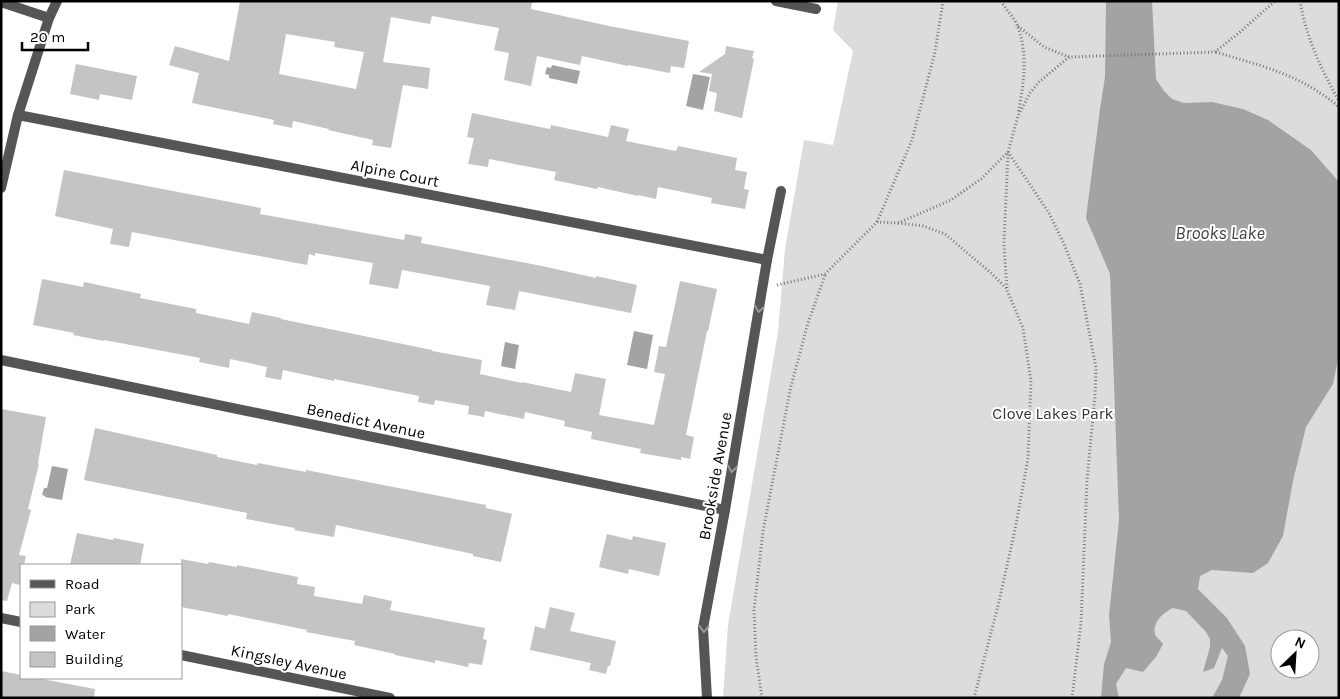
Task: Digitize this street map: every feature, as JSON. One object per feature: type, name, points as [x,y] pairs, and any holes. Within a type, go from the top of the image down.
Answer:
[{"type":"street","points":[[1,188],[18,115],[49,18],[57,1]]},
{"type":"street","points":[[776,1],[816,9]]},
{"type":"street","points":[[1,2],[49,18]]},
{"type":"street","name":"Alpine Court","points":[[18,115],[767,260]]},
{"type":"street","name":"Brookside Avenue","points":[[707,698],[703,628],[725,510],[762,288],[781,191]]},
{"type":"street","name":"Benedict Avenue","points":[[1,360],[725,510]]},
{"type":"street","points":[[1,618],[20,622]]},
{"type":"street","name":"Kingsley Avenue","points":[[182,655],[390,698]]},
{"type":"path","points":[[762,698],[756,657],[754,610],[763,531],[792,386],[808,323],[825,274],[877,222],[912,140],[935,52],[943,1]]},
{"type":"path","points":[[1001,1],[1018,26],[1044,47],[1070,57],[1215,52],[1269,68],[1301,82],[1319,92],[1339,107]]},
{"type":"path","points":[[1215,52],[1275,1]]},
{"type":"path","points":[[1300,1],[1302,17],[1312,47],[1339,101]]},
{"type":"path","points":[[974,698],[998,606],[1016,525],[1028,458],[1031,381],[1023,328],[1007,290],[1004,243],[1008,152],[1023,89],[1024,53],[1018,26]]},
{"type":"path","points":[[1018,116],[1030,93],[1039,82],[1070,57]]},
{"type":"path","points":[[898,222],[951,200],[981,179],[1008,152]]},
{"type":"path","points":[[1008,152],[1049,213],[1064,244],[1080,284],[1096,368],[1087,481],[1081,623],[1072,698]]},
{"type":"path","points":[[877,222],[898,222],[923,226],[945,234],[990,272],[1007,290]]},
{"type":"path","points":[[762,288],[825,274]]},
{"type":"green space","name":"Clove Lakes Park","points":[[838,1],[1339,1],[1339,698],[723,698],[728,625],[778,332],[785,249],[804,140],[833,145],[853,51],[833,30]]},
{"type":"water","name":"Brooks Lake","points":[[1106,1],[1152,1],[1156,79],[1172,99],[1184,103],[1212,102],[1243,109],[1268,120],[1311,150],[1339,182],[1339,355],[1333,384],[1306,427],[1293,481],[1283,536],[1268,563],[1253,573],[1212,570],[1200,576],[1198,589],[1227,618],[1245,646],[1250,674],[1239,698],[1212,698],[1222,680],[1228,656],[1222,648],[1214,668],[1203,672],[1210,647],[1210,639],[1206,632],[1186,611],[1173,608],[1166,612],[1155,625],[1155,634],[1163,644],[1156,657],[1143,672],[1126,668],[1116,684],[1119,698],[1101,698],[1104,664],[1111,642],[1109,615],[1119,520],[1110,274],[1086,218],[1105,77]]},
{"type":"water","points":[[552,65],[580,71],[577,84],[549,78],[549,75],[545,74],[547,67],[551,68]]},
{"type":"water","points":[[693,74],[710,77],[703,110],[686,106]]},
{"type":"water","points":[[634,331],[653,335],[647,369],[627,365]]},
{"type":"water","points":[[505,342],[519,345],[515,369],[501,366]]},
{"type":"water","points":[[52,466],[68,469],[62,500],[42,495],[44,488],[47,488]]},
{"type":"building","points":[[240,1],[532,1],[531,9],[689,41],[684,68],[671,66],[670,73],[582,56],[580,65],[537,56],[531,86],[504,80],[509,53],[494,50],[499,28],[432,16],[430,24],[391,17],[383,62],[430,68],[428,89],[403,85],[391,148],[372,145],[373,140],[329,129],[293,121],[292,128],[273,124],[274,120],[192,103],[199,73],[169,65],[175,46],[229,61]],"holes":[[[286,34],[335,42],[334,47],[364,52],[356,89],[279,74]]]},
{"type":"building","points":[[726,46],[754,51],[742,118],[714,111],[717,93],[709,91],[712,74],[699,72],[725,54]]},
{"type":"building","points":[[76,64],[137,76],[132,100],[100,94],[99,100],[70,94]]},
{"type":"building","points":[[472,113],[550,129],[551,125],[608,137],[611,125],[629,129],[626,141],[676,151],[678,146],[737,158],[735,170],[747,172],[744,189],[749,190],[745,209],[711,203],[712,198],[658,187],[656,199],[598,187],[597,189],[554,180],[556,172],[489,159],[488,167],[468,164],[474,138],[467,137]]},
{"type":"building","points":[[64,170],[261,208],[260,214],[404,240],[405,234],[422,237],[421,243],[637,285],[631,313],[519,291],[515,310],[486,305],[490,286],[402,270],[398,289],[369,284],[373,263],[315,253],[315,256],[309,254],[307,265],[132,232],[129,247],[110,244],[113,229],[55,216]]},
{"type":"building","points":[[42,279],[83,287],[84,282],[141,294],[140,298],[196,309],[196,313],[249,324],[252,312],[482,360],[480,374],[571,392],[575,373],[606,379],[599,415],[654,425],[665,374],[654,372],[659,346],[666,347],[680,281],[717,289],[686,435],[694,437],[690,459],[681,457],[681,460],[640,453],[641,449],[591,439],[592,432],[564,426],[565,421],[525,412],[524,419],[485,411],[484,417],[468,414],[469,406],[435,400],[434,405],[418,402],[419,396],[283,370],[281,380],[265,377],[267,367],[230,359],[229,368],[199,362],[200,358],[73,335],[74,333],[33,325]]},
{"type":"building","points":[[1,409],[46,417],[39,464],[28,509],[31,510],[19,555],[26,556],[24,564],[20,564],[20,585],[12,583],[7,601],[1,600]]},
{"type":"building","points":[[95,428],[257,465],[258,463],[306,472],[306,470],[486,505],[486,508],[512,514],[501,562],[473,556],[473,554],[336,525],[334,537],[294,530],[295,528],[246,519],[247,513],[84,480]]},
{"type":"building","points":[[77,533],[144,544],[140,564],[70,564]]},
{"type":"building","points":[[607,534],[632,540],[633,536],[666,543],[659,576],[629,569],[628,574],[599,567]]},
{"type":"building","points":[[181,559],[208,564],[209,562],[237,567],[237,565],[298,577],[297,584],[315,587],[314,596],[362,604],[364,595],[392,601],[390,610],[485,628],[483,639],[487,640],[482,665],[469,663],[468,667],[435,660],[435,663],[354,645],[355,641],[306,632],[307,630],[228,614],[228,616],[182,607]]},
{"type":"building","points":[[550,607],[575,613],[570,631],[616,641],[610,666],[608,666],[606,674],[589,670],[591,663],[530,650],[535,626],[545,629]]},
{"type":"building","points":[[1,671],[20,675],[20,679],[42,679],[95,689],[94,698],[1,698]]}]
